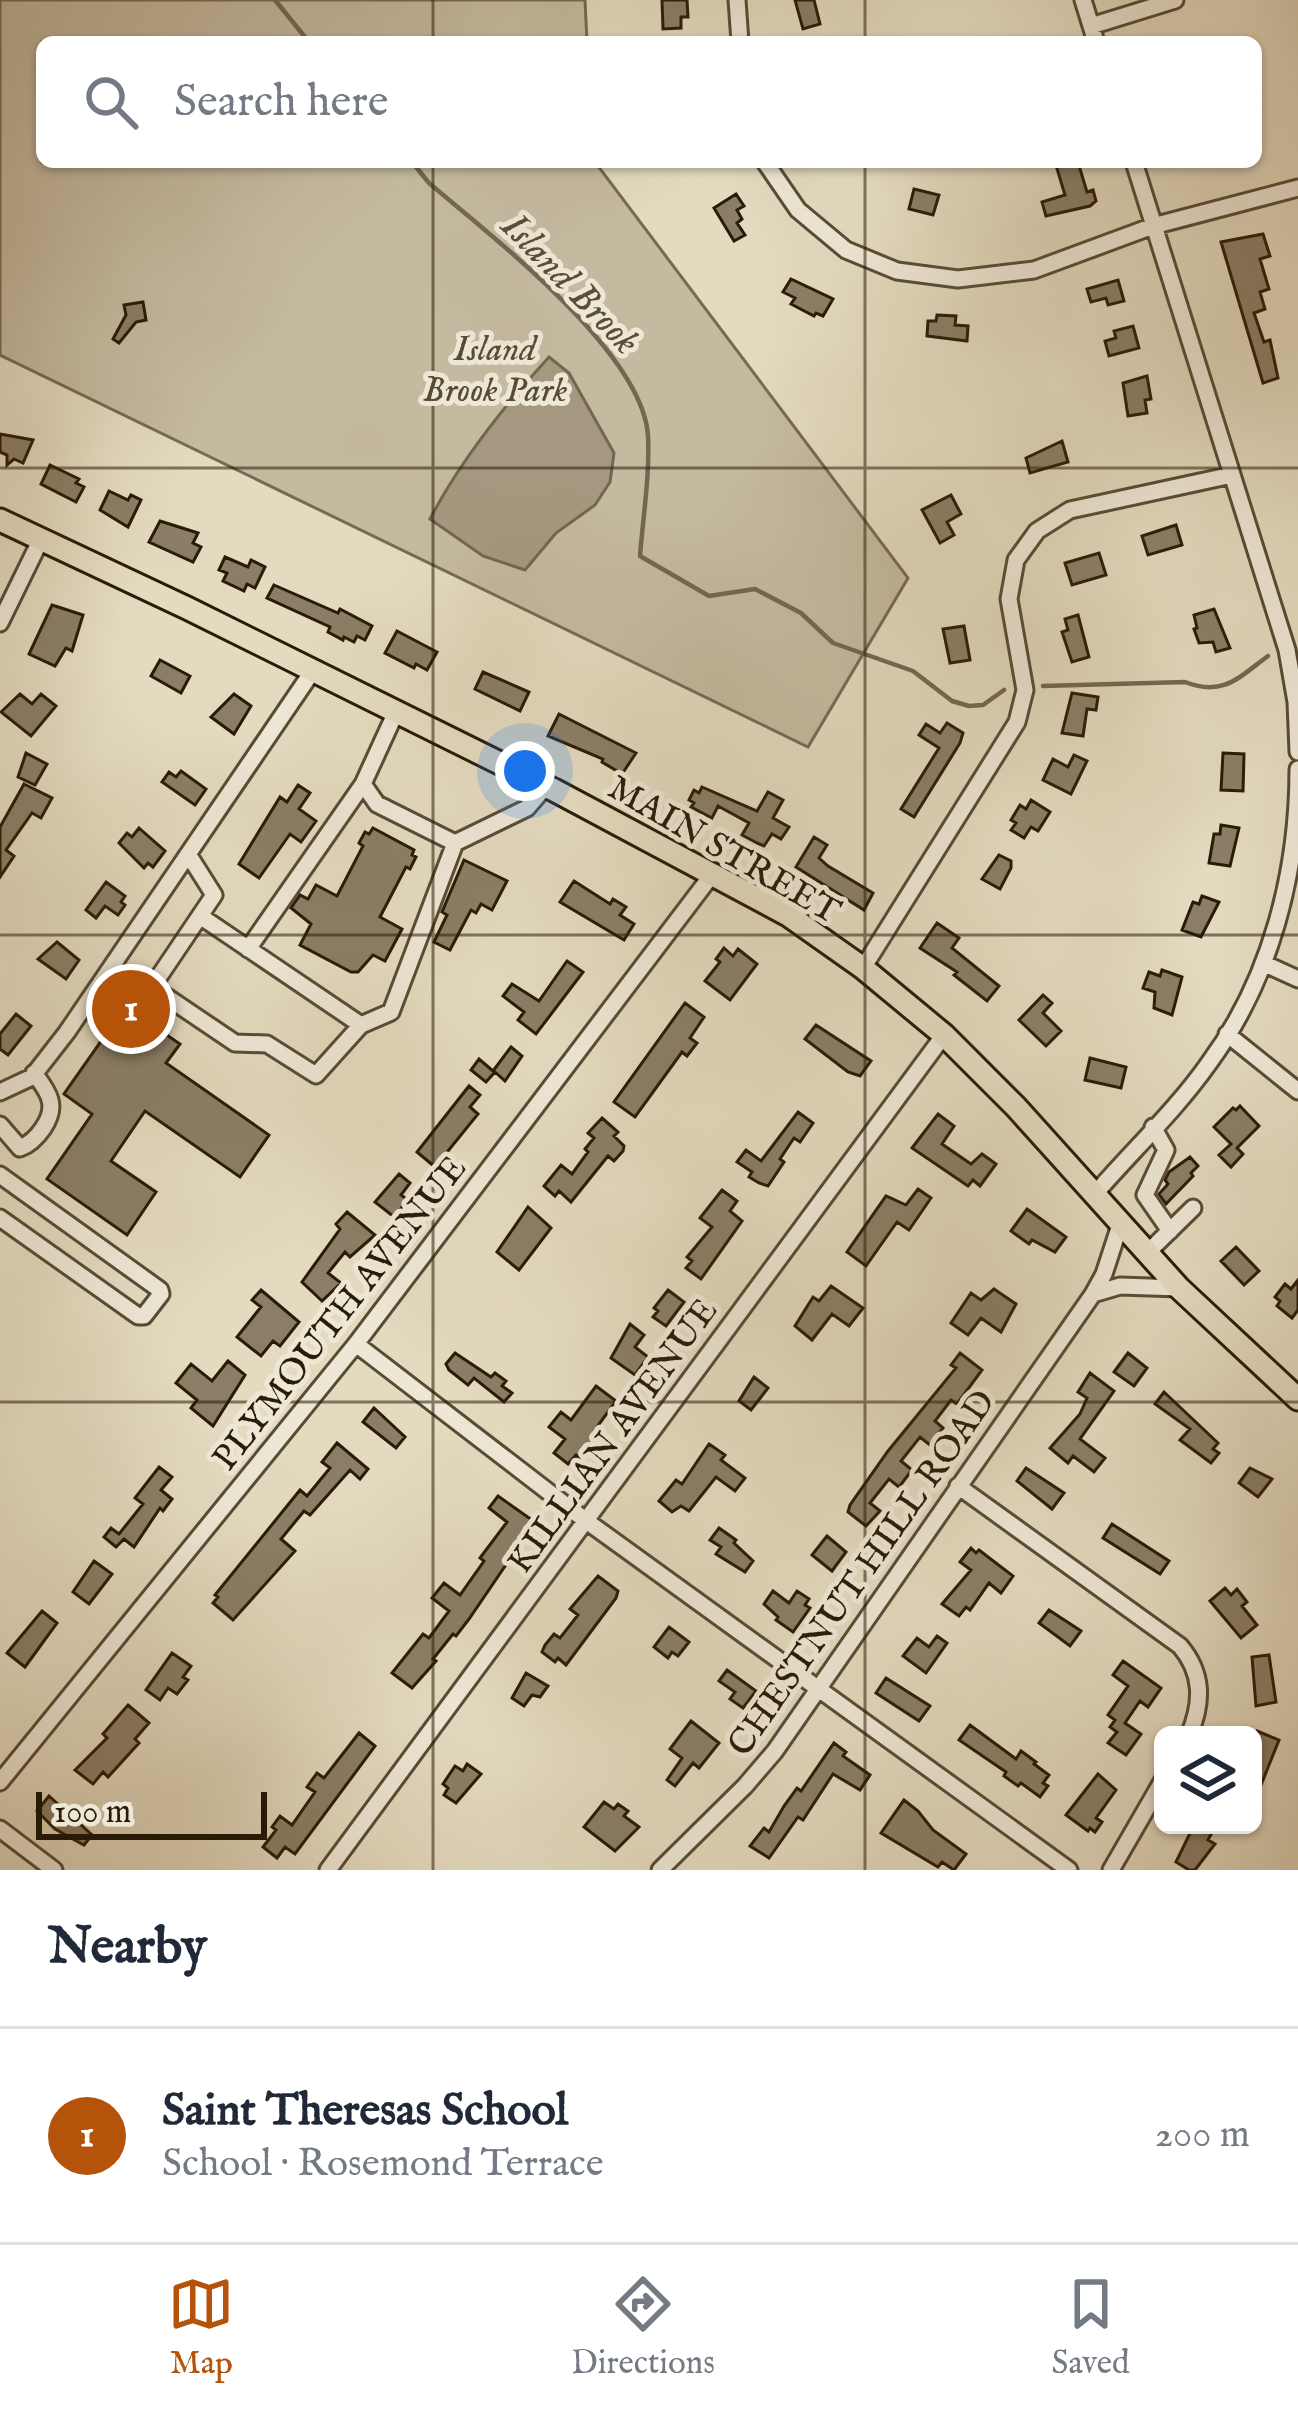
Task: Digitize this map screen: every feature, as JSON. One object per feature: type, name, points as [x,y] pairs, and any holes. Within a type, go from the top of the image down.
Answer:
[{"type":"main road","name":"MAIN STREET","points":[[0,520],[546,786],[788,915],[863,968],[944,1035],[1016,1107],[1179,1288],[1298,1399]]},
{"type":"street","points":[[737,0],[740,36]]},
{"type":"street","points":[[1083,0],[1094,34],[1175,0]]},
{"type":"street","points":[[769,168],[798,210],[845,250],[897,271],[958,279],[1034,270],[1153,226],[1298,188]]},
{"type":"street","points":[[1135,168],[1287,650],[1298,752]]},
{"type":"street","points":[[863,968],[1017,722],[1025,690],[1009,598],[1016,560],[1036,531],[1070,509],[1232,475]]},
{"type":"street","points":[[0,622],[41,539]]},
{"type":"street","points":[[0,1092],[34,1073],[104,979],[312,672]]},
{"type":"street","points":[[248,949],[363,784],[396,712]]},
{"type":"street","points":[[1094,1195],[1209,1064],[1263,963],[1295,861],[1298,769]]},
{"type":"street","points":[[363,784],[376,804],[455,843]]},
{"type":"street","points":[[104,979],[152,987],[236,1043],[267,1044],[316,1075],[361,1025],[391,1012],[455,843],[527,808],[546,786]]},
{"type":"street","points":[[152,987],[214,895],[188,854]]},
{"type":"street","name":"PLYMOUTH AVENUE","points":[[0,1782],[356,1344],[714,872]]},
{"type":"street","points":[[200,916],[361,1025]]},
{"type":"street","points":[[1263,963],[1298,979]]},
{"type":"street","points":[[1227,1034],[1298,1091]]},
{"type":"street","name":"KILLIAN AVENUE","points":[[328,1870],[944,1035]]},
{"type":"street","points":[[0,1126],[20,1148],[28,1146],[43,1128],[51,1102],[34,1073]]},
{"type":"street","points":[[1154,1127],[1166,1150],[1145,1195],[1170,1231]]},
{"type":"street","points":[[0,1175],[160,1294],[144,1316],[139,1316],[0,1219]]},
{"type":"street","points":[[1146,1254],[1193,1208]]},
{"type":"street","name":"CHESTNUT HILL ROAD","points":[[659,1870],[745,1786],[819,1692],[1094,1294],[1120,1225]]},
{"type":"street","points":[[1094,1294],[1120,1286],[1179,1288]]},
{"type":"street","points":[[356,1344],[819,1692],[1069,1870]]},
{"type":"street","points":[[958,1486],[1180,1646],[1195,1663],[1201,1694],[1192,1726]]},
{"type":"street","points":[[1111,1870],[1154,1796]]},
{"type":"street","points":[[0,1829],[54,1870]]},
{"type":"green space","name":"Island Brook Park","points":[[0,0],[585,0],[587,36],[36,36],[36,168],[600,168],[908,578],[808,747],[0,355]]},
{"type":"shaded area","points":[[549,357],[569,373],[614,453],[610,482],[595,505],[556,533],[525,570],[483,556],[430,519],[484,434]]},
{"type":"building","points":[[662,0],[687,0],[688,17],[681,17],[681,28],[663,29]]},
{"type":"building","points":[[795,0],[814,0],[820,24],[803,29]]},
{"type":"building","points":[[1057,168],[1080,168],[1087,192],[1093,190],[1096,201],[1046,216],[1042,202],[1065,195]]},
{"type":"building","points":[[914,189],[939,195],[933,215],[909,209]]},
{"type":"building","points":[[736,194],[744,206],[737,210],[742,219],[737,223],[745,235],[734,241],[714,208]]},
{"type":"building","points":[[1263,234],[1270,256],[1260,259],[1269,289],[1260,292],[1265,309],[1254,313],[1264,342],[1270,340],[1278,378],[1263,383],[1221,242]]},
{"type":"building","points":[[791,279],[833,299],[823,316],[791,304],[795,298],[783,292]]},
{"type":"building","points":[[1118,280],[1124,301],[1091,302],[1087,289]]},
{"type":"building","points":[[143,302],[146,320],[136,322],[119,343],[113,339],[126,315],[124,305]]},
{"type":"building","points":[[937,315],[956,316],[955,325],[968,326],[967,341],[927,336],[928,321],[936,321]]},
{"type":"building","points":[[1133,326],[1139,348],[1109,356],[1105,341],[1116,338],[1114,331]]},
{"type":"building","points":[[1147,376],[1151,399],[1145,400],[1147,413],[1128,416],[1123,383]]},
{"type":"building","points":[[0,434],[33,440],[23,463],[14,459],[7,465],[7,455],[0,452]]},
{"type":"building","points":[[1062,441],[1068,462],[1030,473],[1026,458]]},
{"type":"building","points":[[50,465],[79,479],[76,483],[84,487],[76,502],[41,484]]},
{"type":"building","points":[[109,491],[141,500],[128,527],[100,510]]},
{"type":"building","points":[[951,495],[961,514],[947,522],[954,535],[940,543],[922,510]]},
{"type":"building","points":[[160,521],[198,533],[193,543],[201,547],[193,562],[149,542]]},
{"type":"building","points":[[1176,525],[1182,545],[1148,555],[1142,536]]},
{"type":"building","points":[[1099,553],[1106,575],[1072,585],[1065,563]]},
{"type":"building","points":[[225,557],[248,567],[251,560],[265,567],[255,588],[247,584],[244,591],[223,581],[227,573],[219,570]]},
{"type":"building","points":[[274,585],[372,626],[365,640],[357,636],[354,642],[343,640],[328,632],[330,627],[267,598]]},
{"type":"building","points":[[52,605],[83,615],[72,651],[66,648],[55,666],[29,654]]},
{"type":"building","points":[[1214,609],[1230,648],[1216,652],[1213,642],[1199,643],[1194,629],[1194,615]]},
{"type":"building","points":[[1078,615],[1089,657],[1072,662],[1062,632],[1068,630],[1065,619]]},
{"type":"building","points":[[964,626],[970,660],[950,663],[943,629]]},
{"type":"building","points":[[397,631],[437,652],[427,670],[385,653]]},
{"type":"building","points":[[160,660],[190,676],[181,693],[151,676]]},
{"type":"building","points":[[483,672],[529,692],[520,711],[475,689]]},
{"type":"building","points":[[1072,693],[1098,697],[1096,710],[1087,709],[1083,736],[1062,733]]},
{"type":"building","points":[[20,694],[32,704],[41,694],[56,706],[31,736],[1,712]]},
{"type":"building","points":[[234,694],[251,706],[234,734],[211,717]]},
{"type":"building","points":[[559,714],[636,753],[622,774],[603,759],[548,736]]},
{"type":"building","points":[[947,723],[963,733],[960,743],[914,817],[901,809],[939,748],[919,735],[926,724],[940,733]]},
{"type":"building","points":[[26,753],[47,764],[35,785],[18,777]]},
{"type":"building","points":[[1223,753],[1244,754],[1243,791],[1221,790]]},
{"type":"building","points":[[1074,755],[1087,761],[1071,794],[1043,780],[1053,759],[1068,767]]},
{"type":"building","points":[[181,771],[206,789],[195,805],[162,782],[169,772],[176,777]]},
{"type":"building","points":[[24,784],[52,798],[41,818],[32,813],[6,850],[14,856],[0,877],[0,827]]},
{"type":"building","points":[[298,785],[310,793],[299,809],[316,821],[301,842],[290,834],[259,878],[239,864],[280,797],[287,802]]},
{"type":"building","points":[[702,787],[757,811],[768,792],[783,800],[773,818],[789,827],[781,839],[772,834],[764,846],[757,843],[742,835],[749,823],[718,806],[712,818],[691,807],[694,790],[699,793]]},
{"type":"building","points":[[1031,800],[1050,812],[1038,831],[1031,827],[1024,838],[1011,830],[1016,823],[1011,820],[1020,805],[1026,809]]},
{"type":"building","points":[[1221,825],[1239,828],[1230,866],[1209,863],[1214,834],[1220,834]]},
{"type":"building","points":[[139,828],[165,851],[153,867],[148,863],[144,868],[119,843]]},
{"type":"building","points":[[373,828],[414,850],[416,857],[380,917],[402,929],[385,961],[373,955],[358,972],[351,972],[300,945],[311,924],[291,908],[300,895],[308,899],[316,885],[337,896],[363,846],[359,843]]},
{"type":"building","points":[[814,837],[827,845],[819,858],[873,893],[864,910],[796,867]]},
{"type":"building","points":[[999,855],[1011,861],[1000,889],[982,879]]},
{"type":"building","points":[[464,860],[507,881],[492,910],[481,904],[476,913],[471,910],[450,950],[434,942]]},
{"type":"building","points":[[574,881],[610,904],[613,899],[626,907],[620,915],[634,924],[624,940],[560,902]]},
{"type":"building","points":[[106,882],[125,896],[121,902],[125,905],[118,915],[105,906],[96,918],[86,910]]},
{"type":"building","points":[[1202,896],[1219,902],[1201,937],[1182,930],[1193,902],[1199,904]]},
{"type":"building","points":[[937,923],[959,938],[952,948],[999,986],[987,1001],[954,975],[957,972],[920,948]]},
{"type":"building","points":[[57,942],[79,960],[66,979],[38,959]]},
{"type":"building","points":[[724,948],[733,956],[738,949],[757,964],[730,1000],[705,981]]},
{"type":"building","points":[[567,961],[583,972],[536,1034],[518,1020],[524,1012],[503,996],[512,984],[539,1001]]},
{"type":"building","points":[[1162,970],[1182,977],[1172,1015],[1154,1008],[1155,992],[1143,988],[1149,972],[1160,976]]},
{"type":"building","points":[[1043,995],[1052,1003],[1043,1013],[1061,1031],[1046,1046],[1019,1020]]},
{"type":"building","points":[[685,1003],[704,1017],[690,1038],[697,1043],[687,1056],[682,1052],[635,1117],[614,1102]]},
{"type":"building","points":[[16,1014],[31,1026],[8,1055],[0,1049],[0,1034]]},
{"type":"building","points":[[148,1022],[180,1044],[166,1063],[269,1135],[240,1177],[145,1111],[111,1161],[156,1192],[127,1235],[47,1179],[92,1114],[64,1094],[111,1027],[119,1033],[125,1025],[139,1035]]},
{"type":"building","points":[[816,1025],[871,1061],[860,1076],[805,1039]]},
{"type":"building","points":[[511,1047],[522,1056],[505,1081],[495,1072],[486,1082],[471,1070],[479,1059],[493,1071]]},
{"type":"building","points":[[1090,1058],[1126,1067],[1121,1088],[1085,1080]]},
{"type":"building","points":[[469,1086],[480,1095],[470,1107],[478,1114],[435,1167],[417,1152]]},
{"type":"building","points":[[1240,1106],[1259,1126],[1237,1148],[1243,1154],[1231,1167],[1219,1155],[1231,1144],[1214,1127]]},
{"type":"building","points":[[798,1112],[813,1123],[800,1142],[794,1138],[768,1186],[749,1177],[752,1172],[737,1162],[746,1150],[761,1161]]},
{"type":"building","points":[[938,1114],[954,1126],[942,1144],[971,1164],[982,1154],[996,1164],[980,1186],[973,1180],[968,1186],[912,1148]]},
{"type":"building","points":[[602,1118],[618,1132],[614,1136],[623,1151],[614,1161],[608,1156],[571,1202],[559,1191],[555,1196],[544,1186],[561,1165],[572,1174],[594,1138],[588,1133]]},
{"type":"building","points":[[1190,1157],[1198,1166],[1193,1176],[1166,1204],[1159,1194],[1168,1184],[1169,1172]]},
{"type":"building","points":[[399,1174],[410,1183],[401,1195],[408,1200],[394,1217],[375,1202]]},
{"type":"building","points":[[918,1189],[931,1198],[909,1230],[897,1222],[866,1266],[847,1252],[886,1196],[906,1205]]},
{"type":"building","points":[[722,1190],[737,1201],[730,1211],[742,1221],[701,1279],[686,1268],[692,1261],[687,1257],[712,1227],[700,1218]]},
{"type":"building","points":[[528,1207],[551,1228],[519,1270],[497,1252]]},
{"type":"building","points":[[1027,1209],[1066,1237],[1055,1252],[1032,1240],[1029,1244],[1011,1231]]},
{"type":"building","points":[[347,1212],[375,1235],[350,1257],[345,1252],[328,1273],[341,1283],[322,1301],[302,1282]]},
{"type":"building","points":[[1236,1247],[1259,1271],[1244,1285],[1221,1261]]},
{"type":"building","points":[[1298,1280],[1298,1310],[1292,1318],[1277,1306],[1280,1301],[1275,1297],[1285,1284],[1291,1289]]},
{"type":"building","points":[[831,1286],[863,1308],[849,1326],[832,1314],[812,1340],[795,1326],[813,1297],[819,1301]]},
{"type":"building","points":[[994,1289],[1016,1304],[1001,1332],[981,1318],[968,1335],[951,1323],[971,1293],[981,1300]]},
{"type":"building","points":[[261,1290],[299,1322],[280,1346],[273,1341],[261,1356],[237,1337],[261,1307],[252,1300]]},
{"type":"building","points":[[668,1290],[684,1302],[666,1326],[653,1317]]},
{"type":"building","points":[[630,1324],[644,1335],[635,1347],[648,1357],[635,1375],[611,1358]]},
{"type":"building","points":[[455,1353],[491,1377],[495,1373],[512,1393],[504,1402],[474,1378],[468,1385],[446,1364]]},
{"type":"building","points":[[960,1353],[982,1370],[957,1404],[951,1400],[935,1421],[943,1428],[930,1445],[920,1437],[901,1461],[912,1470],[899,1487],[889,1479],[870,1503],[880,1511],[866,1526],[848,1512],[850,1505],[956,1368],[951,1365]]},
{"type":"building","points":[[1128,1353],[1147,1368],[1134,1386],[1114,1372]]},
{"type":"building","points":[[228,1361],[245,1375],[213,1426],[191,1408],[197,1400],[176,1383],[191,1364],[212,1381]]},
{"type":"building","points":[[1090,1373],[1114,1391],[1080,1439],[1105,1458],[1094,1472],[1073,1456],[1068,1463],[1050,1448],[1080,1414],[1087,1398],[1078,1392]]},
{"type":"building","points":[[754,1377],[768,1388],[751,1410],[739,1401]]},
{"type":"building","points":[[596,1386],[616,1401],[591,1435],[595,1439],[580,1458],[576,1455],[568,1464],[554,1453],[565,1439],[549,1427],[561,1412],[571,1420]]},
{"type":"building","points":[[1164,1392],[1218,1443],[1213,1449],[1219,1453],[1211,1463],[1180,1440],[1190,1429],[1155,1404]]},
{"type":"building","points":[[374,1408],[405,1437],[396,1448],[363,1422]]},
{"type":"building","points":[[337,1443],[368,1469],[360,1479],[350,1470],[310,1515],[304,1511],[281,1539],[295,1551],[233,1620],[213,1603],[215,1595],[300,1490],[307,1496],[330,1468],[322,1462]]},
{"type":"building","points":[[709,1444],[745,1478],[735,1491],[716,1477],[689,1511],[681,1506],[672,1512],[659,1501],[676,1480],[682,1484]]},
{"type":"building","points":[[159,1467],[172,1477],[161,1490],[172,1499],[163,1511],[160,1508],[134,1547],[124,1539],[116,1547],[104,1537],[111,1528],[119,1534],[143,1504],[135,1498]]},
{"type":"building","points":[[1026,1468],[1064,1493],[1052,1509],[1017,1481]]},
{"type":"building","points":[[1250,1468],[1272,1479],[1258,1497],[1239,1483]]},
{"type":"building","points":[[498,1496],[532,1520],[523,1532],[527,1534],[469,1619],[412,1688],[392,1673],[449,1611],[432,1598],[444,1583],[460,1595],[484,1561],[480,1558],[507,1522],[489,1508]]},
{"type":"building","points":[[1112,1524],[1169,1561],[1160,1574],[1103,1538]]},
{"type":"building","points":[[719,1528],[753,1561],[745,1572],[716,1554],[721,1547],[710,1540]]},
{"type":"building","points":[[827,1536],[846,1552],[832,1571],[812,1555]]},
{"type":"building","points":[[971,1548],[1013,1576],[1001,1593],[989,1583],[970,1610],[966,1607],[959,1616],[942,1604],[971,1570],[960,1562]]},
{"type":"building","points":[[94,1561],[112,1574],[89,1604],[73,1592]]},
{"type":"building","points":[[598,1576],[618,1591],[616,1598],[566,1665],[558,1658],[555,1662],[542,1652],[545,1645],[554,1634],[560,1638],[578,1615],[570,1609]]},
{"type":"building","points":[[1225,1588],[1231,1595],[1237,1589],[1247,1602],[1242,1606],[1257,1625],[1241,1638],[1210,1601]]},
{"type":"building","points":[[773,1591],[789,1603],[797,1591],[809,1599],[805,1605],[810,1608],[793,1632],[764,1604]]},
{"type":"building","points":[[1049,1610],[1081,1631],[1070,1646],[1039,1623]]},
{"type":"building","points":[[42,1611],[57,1623],[25,1667],[7,1653]]},
{"type":"building","points":[[669,1627],[689,1642],[678,1656],[672,1652],[668,1658],[654,1647]]},
{"type":"building","points":[[937,1636],[947,1643],[926,1673],[903,1656],[917,1638],[929,1647]]},
{"type":"building","points":[[172,1653],[191,1666],[183,1677],[188,1680],[177,1694],[168,1688],[160,1700],[146,1690]]},
{"type":"building","points":[[1269,1655],[1276,1702],[1256,1706],[1252,1657]]},
{"type":"building","points":[[1123,1661],[1161,1688],[1148,1707],[1140,1701],[1125,1723],[1141,1734],[1126,1755],[1108,1743],[1117,1732],[1110,1727],[1115,1720],[1108,1715],[1128,1686],[1113,1675]]},
{"type":"building","points":[[727,1670],[756,1691],[743,1708],[730,1699],[735,1692],[719,1681]]},
{"type":"building","points":[[526,1673],[548,1686],[524,1706],[512,1698]]},
{"type":"building","points":[[886,1678],[930,1706],[919,1721],[876,1693]]},
{"type":"building","points":[[128,1705],[149,1723],[135,1739],[139,1743],[108,1777],[103,1772],[93,1784],[75,1770],[107,1738],[103,1734]]},
{"type":"building","points":[[691,1721],[719,1743],[699,1768],[693,1763],[675,1786],[667,1780],[682,1758],[670,1749]]},
{"type":"building","points":[[970,1725],[1016,1759],[1021,1751],[1049,1775],[1040,1797],[1021,1783],[1018,1786],[1004,1776],[1006,1772],[959,1740]]},
{"type":"building","points":[[359,1733],[375,1746],[295,1854],[285,1847],[277,1858],[263,1847],[276,1830],[272,1827],[280,1816],[292,1825],[315,1792],[307,1787],[317,1773],[324,1778]]},
{"type":"building","points":[[1262,1733],[1279,1740],[1262,1782]]},
{"type":"building","points":[[834,1743],[846,1752],[843,1756],[870,1775],[860,1790],[833,1774],[803,1820],[798,1817],[769,1858],[750,1846],[764,1828],[769,1832]]},
{"type":"building","points":[[467,1764],[481,1774],[456,1803],[444,1795],[448,1788],[443,1784],[455,1766],[463,1771]]},
{"type":"building","points":[[1098,1774],[1116,1790],[1096,1818],[1102,1822],[1095,1832],[1066,1815]]},
{"type":"building","points":[[49,1796],[92,1835],[84,1845],[55,1829],[37,1811]]},
{"type":"building","points":[[904,1800],[966,1854],[954,1870],[942,1862],[938,1867],[881,1833]]},
{"type":"building","points":[[604,1802],[628,1811],[624,1816],[639,1827],[615,1851],[584,1827]]},
{"type":"building","points":[[1190,1834],[1211,1834],[1208,1840],[1215,1844],[1195,1870],[1176,1862]]},
{"type":"waterway","name":"Island Brook","points":[[275,0],[304,36]]},
{"type":"waterway","name":"Island Brook","points":[[417,168],[560,298],[620,368],[640,403],[648,436],[640,556],[709,596],[755,589],[801,613],[833,643],[913,671],[952,701],[983,705],[1004,690]]},
{"type":"waterway","name":"Island Brook","points":[[1043,686],[1185,682],[1220,686],[1268,656]]},
{"type":"place","name":"Saint Theresas School","points":[[131,1009]]}]
